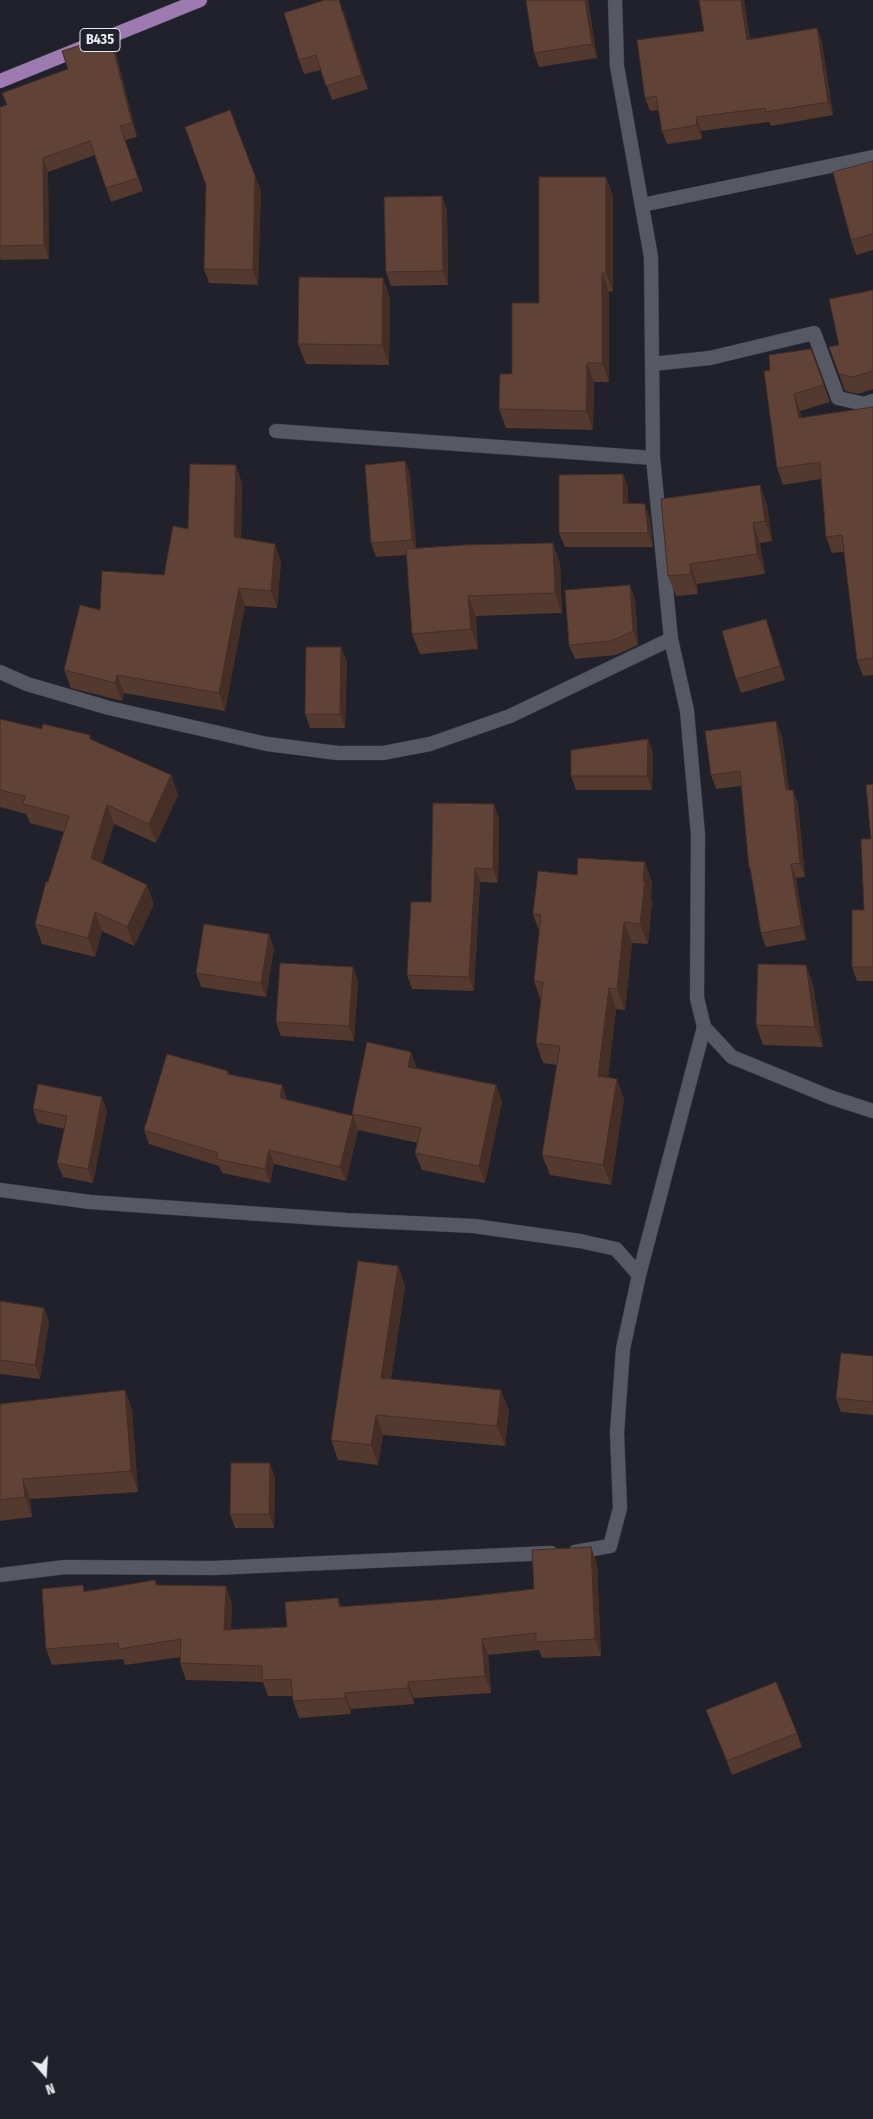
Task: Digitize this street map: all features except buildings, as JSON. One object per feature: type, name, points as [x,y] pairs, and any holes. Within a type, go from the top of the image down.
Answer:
[{"type":"main road","name":"B435","points":[[0,81],[200,0]]},
{"type":"street","points":[[0,1575],[65,1567],[213,1568],[580,1552],[610,1546],[620,1508],[617,1433],[623,1349],[639,1275],[704,1027],[697,998],[698,835],[693,773],[687,711],[671,639],[653,458],[651,257],[618,66],[615,0]]},
{"type":"street","points":[[642,205],[873,157]]},
{"type":"street","points":[[652,364],[710,358],[814,333],[838,398],[864,404],[873,401]]},
{"type":"street","points":[[276,431],[653,458]]},
{"type":"street","points":[[0,672],[27,684],[109,708],[267,744],[338,753],[383,753],[430,744],[510,716],[671,639]]},
{"type":"street","points":[[704,1027],[732,1057],[814,1091],[873,1111]]},
{"type":"street","points":[[0,1190],[100,1202],[346,1220],[474,1226],[580,1241],[616,1250],[639,1275]]}]
